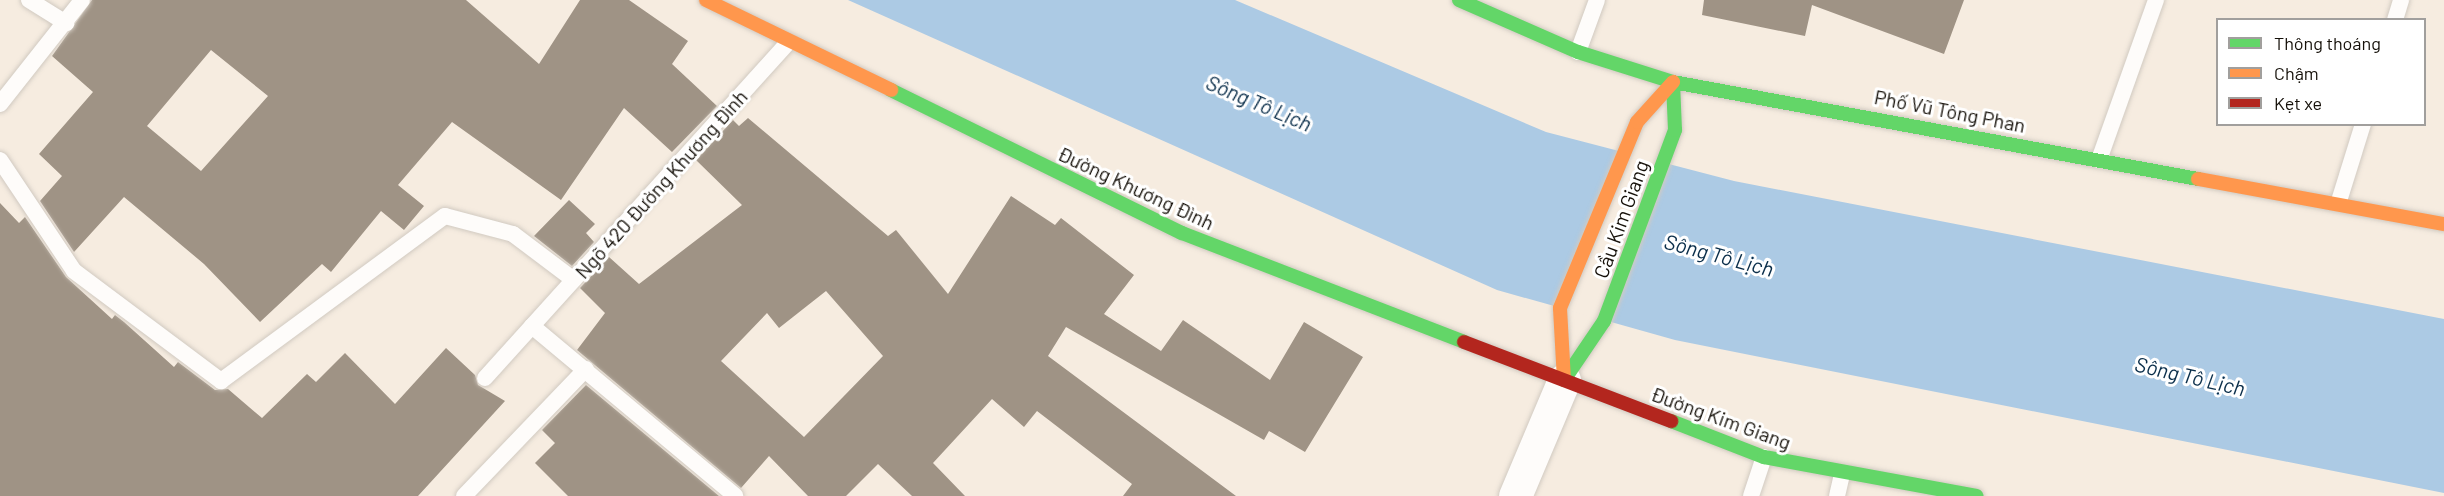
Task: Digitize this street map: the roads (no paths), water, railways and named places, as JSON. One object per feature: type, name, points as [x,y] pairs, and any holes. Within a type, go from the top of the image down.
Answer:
[{"type":"main road","name":"Đường Khương Đình","points":[[706,0],[1182,233],[1564,380]]},
{"type":"main road","name":"Phố Vũ Tông Phan","points":[[1460,0],[1578,52],[1673,81],[2099,160],[2339,201],[2444,224]]},
{"type":"main road","name":"Cầu Kim Giang","points":[[1564,380],[1560,308],[1637,122],[1673,81]]},
{"type":"main road","name":"Cầu Kim Giang","points":[[1564,380],[1604,321],[1675,130],[1673,81]]},
{"type":"main road","name":"Đường Kim Giang","points":[[1564,380],[1764,457],[1842,475],[1977,496]]},
{"type":"street","points":[[1515,496],[1564,380]]},
{"type":"lane","points":[[29,0],[66,23]]},
{"type":"lane","points":[[0,104],[82,0]]},
{"type":"lane","points":[[1578,52],[1597,0]]},
{"type":"lane","points":[[2099,160],[2156,0]]},
{"type":"lane","points":[[2396,18],[2401,0]]},
{"type":"lane","name":"Ngõ 420 Đường Khương Đình","points":[[485,378],[789,42]]},
{"type":"lane","points":[[2339,201],[2362,126]]},
{"type":"lane","points":[[0,160],[74,271],[221,381],[445,216],[513,234],[574,280]]},
{"type":"lane","points":[[532,326],[735,496]]},
{"type":"lane","points":[[464,496],[586,369]]},
{"type":"lane","points":[[1751,496],[1764,457]]},
{"type":"lane","points":[[1837,496],[1842,475]]},
{"type":"water","name":"Sông Tô Lịch","points":[[848,0],[1235,0],[1546,132],[1734,181],[2444,319],[2444,493],[1675,340],[1497,290]]}]
